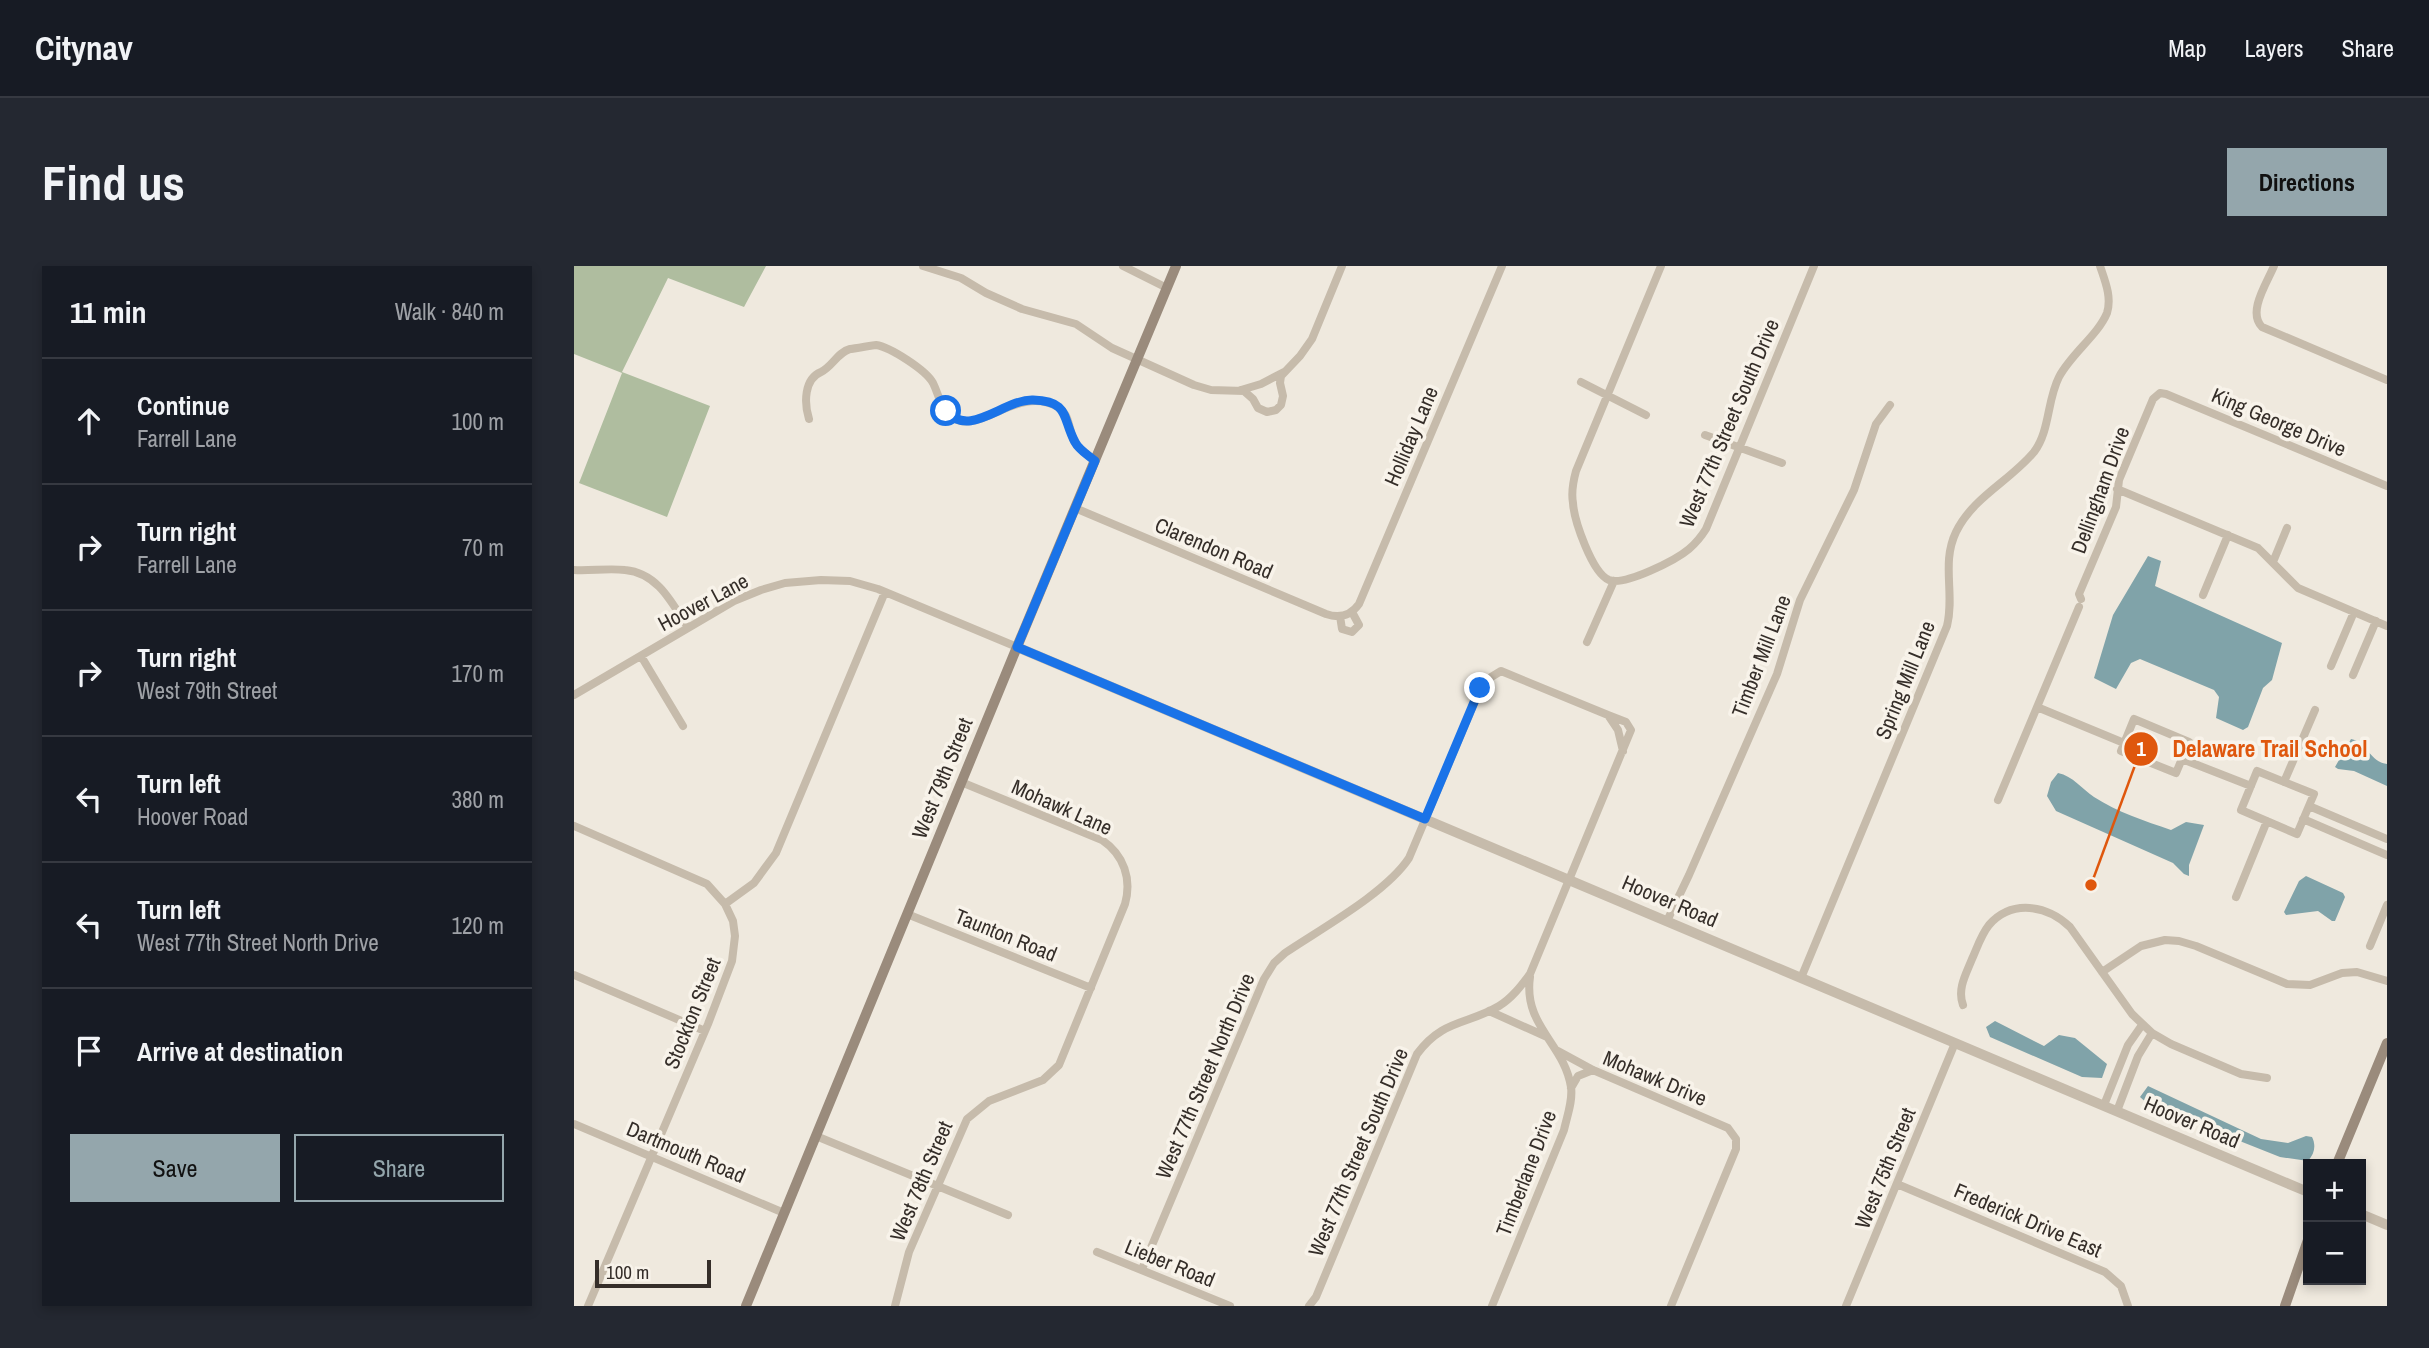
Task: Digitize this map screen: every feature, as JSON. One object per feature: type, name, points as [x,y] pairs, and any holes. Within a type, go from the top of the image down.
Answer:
[{"type":"main road","name":"West 79th Street","points":[[746,1306],[1176,266]]},
{"type":"main road","points":[[2339,1159],[2387,1043]]},
{"type":"main road","points":[[2285,1306],[2303,1254]]},
{"type":"street","points":[[923,266],[961,278],[981,291],[1022,309],[1076,324],[1107,345],[1204,388],[1226,391],[1261,384],[1283,372],[1300,356],[1312,339],[1342,266]]},
{"type":"street","points":[[1123,266],[1167,288]]},
{"type":"street","name":"Holliday Lane","points":[[1346,614],[1359,622],[1352,632],[1346,632],[1341,626],[1346,614],[1359,604],[1502,266]]},
{"type":"street","points":[[1587,642],[1612,580],[1600,572],[1587,550],[1573,506],[1572,492],[1576,471],[1661,266]]},
{"type":"street","name":"West 77th Street South Drive","points":[[1612,580],[1629,579],[1677,557],[1695,544],[1706,529],[1814,266]]},
{"type":"street","name":"Spring Mill Lane","points":[[1801,978],[1947,626],[1951,602],[1947,562],[1952,542],[1971,509],[2027,460],[2038,446],[2060,376],[2068,361],[2102,321],[2107,311],[2108,293],[2100,266]]},
{"type":"street","points":[[2274,266],[2256,310],[2256,319],[2262,327],[2387,380]]},
{"type":"street","points":[[809,419],[807,388],[812,377],[831,366],[848,349],[876,345],[925,372],[947,412],[960,421],[975,420],[1026,401],[1033,400],[1056,406],[1067,417],[1079,448],[1095,461]]},
{"type":"street","points":[[1240,390],[1248,394],[1262,411],[1274,411],[1282,402],[1280,383],[1283,372]]},
{"type":"street","points":[[1581,382],[1646,415]]},
{"type":"street","name":"King George Drive","points":[[2158,394],[2166,394],[2387,486]]},
{"type":"street","name":"Dellingham Drive","points":[[1998,800],[2080,603],[2079,594],[2116,507],[2124,468],[2153,399],[2158,394]]},
{"type":"street","name":"Timber Mill Lane","points":[[1667,921],[1777,674],[1800,600],[1854,490],[1876,424],[1890,405]]},
{"type":"street","points":[[1705,435],[1782,463]]},
{"type":"street","points":[[2118,489],[2258,548],[2298,588],[2387,626]]},
{"type":"street","name":"Clarendon Road","points":[[1075,508],[1326,614],[1346,614]]},
{"type":"street","points":[[2273,562],[2287,528]]},
{"type":"street","points":[[2203,595],[2228,535]]},
{"type":"street","points":[[574,570],[624,570],[645,576],[664,592],[688,628]]},
{"type":"street","name":"Hoover Lane","points":[[574,695],[741,598],[785,583],[843,580],[861,583],[1017,647]]},
{"type":"street","points":[[574,826],[701,880],[715,891],[725,904],[754,883],[776,853],[885,592]]},
{"type":"street","points":[[2331,666],[2354,612]]},
{"type":"street","points":[[2353,676],[2376,621]]},
{"type":"street","name":"Hoover Road","points":[[1017,647],[2303,1190]]},
{"type":"street","points":[[641,656],[683,726]]},
{"type":"street","name":"West 77th Street North Drive","points":[[1142,1269],[1264,979],[1274,963],[1285,953],[1394,878],[1409,858],[1480,688],[1487,679],[1501,671],[1608,715]]},
{"type":"street","points":[[2037,707],[2124,743]]},
{"type":"street","points":[[2284,782],[2315,710]]},
{"type":"street","points":[[1608,715],[1618,730],[1623,751]]},
{"type":"street","name":"West 77th Street South Drive","points":[[1310,1306],[1417,1054],[1428,1040],[1446,1027],[1489,1011],[1507,1000],[1530,974],[1631,730],[1630,725],[1608,715]]},
{"type":"street","points":[[2134,719],[2189,742],[2182,759],[2176,773],[2121,751],[2134,719]]},
{"type":"street","points":[[2182,759],[2250,786]]},
{"type":"street","points":[[2256,771],[2314,794],[2297,834],[2241,810],[2250,786],[2256,771]]},
{"type":"street","name":"Mohawk Lane","points":[[961,782],[1102,840],[1118,855],[1125,867],[1128,884]]},
{"type":"street","points":[[2309,806],[2387,839]]},
{"type":"street","points":[[2303,819],[2387,855]]},
{"type":"street","points":[[2236,897],[2267,821]]},
{"type":"street","name":"West 78th Street","points":[[895,1306],[903,1270],[963,1125],[974,1111],[989,1101],[1040,1082],[1059,1065],[1125,904],[1128,884]]},
{"type":"street","name":"Stockton Street","points":[[589,1306],[705,1031],[735,951],[734,925],[725,904]]},
{"type":"street","points":[[2370,946],[2387,905]]},
{"type":"street","points":[[1963,1005],[1961,988],[1983,933],[1998,917],[2017,908],[2040,908],[2059,917],[2070,927],[2142,1025],[2152,1033],[2241,1074],[2267,1078]]},
{"type":"street","name":"Taunton Road","points":[[907,914],[1091,988]]},
{"type":"street","points":[[2102,972],[2141,946],[2165,940],[2196,946],[2287,984],[2310,985],[2342,973],[2357,972],[2387,981]]},
{"type":"street","name":"Timberlane Drive","points":[[1492,1306],[1564,1130],[1570,1104],[1571,1088],[1558,1052],[1545,1036],[1531,1010],[1528,998],[1530,974]]},
{"type":"street","points":[[574,975],[705,1031]]},
{"type":"street","points":[[1489,1011],[1545,1036]]},
{"type":"street","points":[[2104,1105],[2128,1045],[2142,1025]]},
{"type":"street","points":[[2117,1111],[2138,1056],[2152,1033]]},
{"type":"street","name":"West 75th Street","points":[[1846,1306],[1955,1043]]},
{"type":"street","name":"Mohawk Drive","points":[[1558,1052],[1593,1070],[1728,1128],[1736,1139],[1736,1149],[1671,1306]]},
{"type":"street","points":[[1571,1088],[1578,1076],[1593,1070]]},
{"type":"street","name":"Dartmouth Road","points":[[574,1124],[784,1213]]},
{"type":"street","points":[[816,1136],[1008,1215]]},
{"type":"street","name":"Frederick Drive East","points":[[1897,1184],[2105,1272],[2121,1286],[2128,1306]]},
{"type":"street","points":[[2366,1216],[2387,1225]]},
{"type":"street","name":"Lieber Road","points":[[1097,1252],[1230,1306]]},
{"type":"green space","points":[[574,266],[766,266],[744,307],[668,278],[622,372],[710,406],[667,517],[579,483],[622,373],[574,354]]},
{"type":"water","points":[[2148,556],[2161,561],[2155,586],[2282,643],[2272,680],[2263,688],[2248,727],[2243,730],[2216,718],[2219,697],[2214,690],[2140,659],[2131,663],[2116,689],[2094,678],[2113,615]]},
{"type":"water","points":[[2351,739],[2361,744],[2376,760],[2387,764],[2387,786],[2354,771],[2335,767]]},
{"type":"water","points":[[2058,773],[2073,780],[2103,802],[2151,823],[2171,830],[2186,822],[2204,825],[2189,865],[2189,876],[2173,863],[2056,811],[2047,796],[2051,782]]},
{"type":"water","points":[[2306,876],[2343,893],[2345,897],[2335,921],[2318,911],[2286,915],[2284,912],[2299,881]]},
{"type":"water","points":[[1995,1021],[2044,1046],[2059,1035],[2075,1038],[2107,1064],[2102,1078],[2082,1077],[1990,1037],[1986,1027]]},
{"type":"water","points":[[2148,1086],[2261,1139],[2288,1143],[2306,1136],[2312,1137],[2313,1152],[2309,1159],[2303,1160],[2280,1157],[2149,1105],[2140,1097]]},
{"type":"place","name":"Delaware Trail School","points":[[2091,885]]},
{"type":"route","points":[[946,411],[957,420],[969,422],[1026,401],[1050,403],[1061,408],[1067,417],[1075,442],[1095,461],[1017,647],[1425,819],[1480,688]]}]
